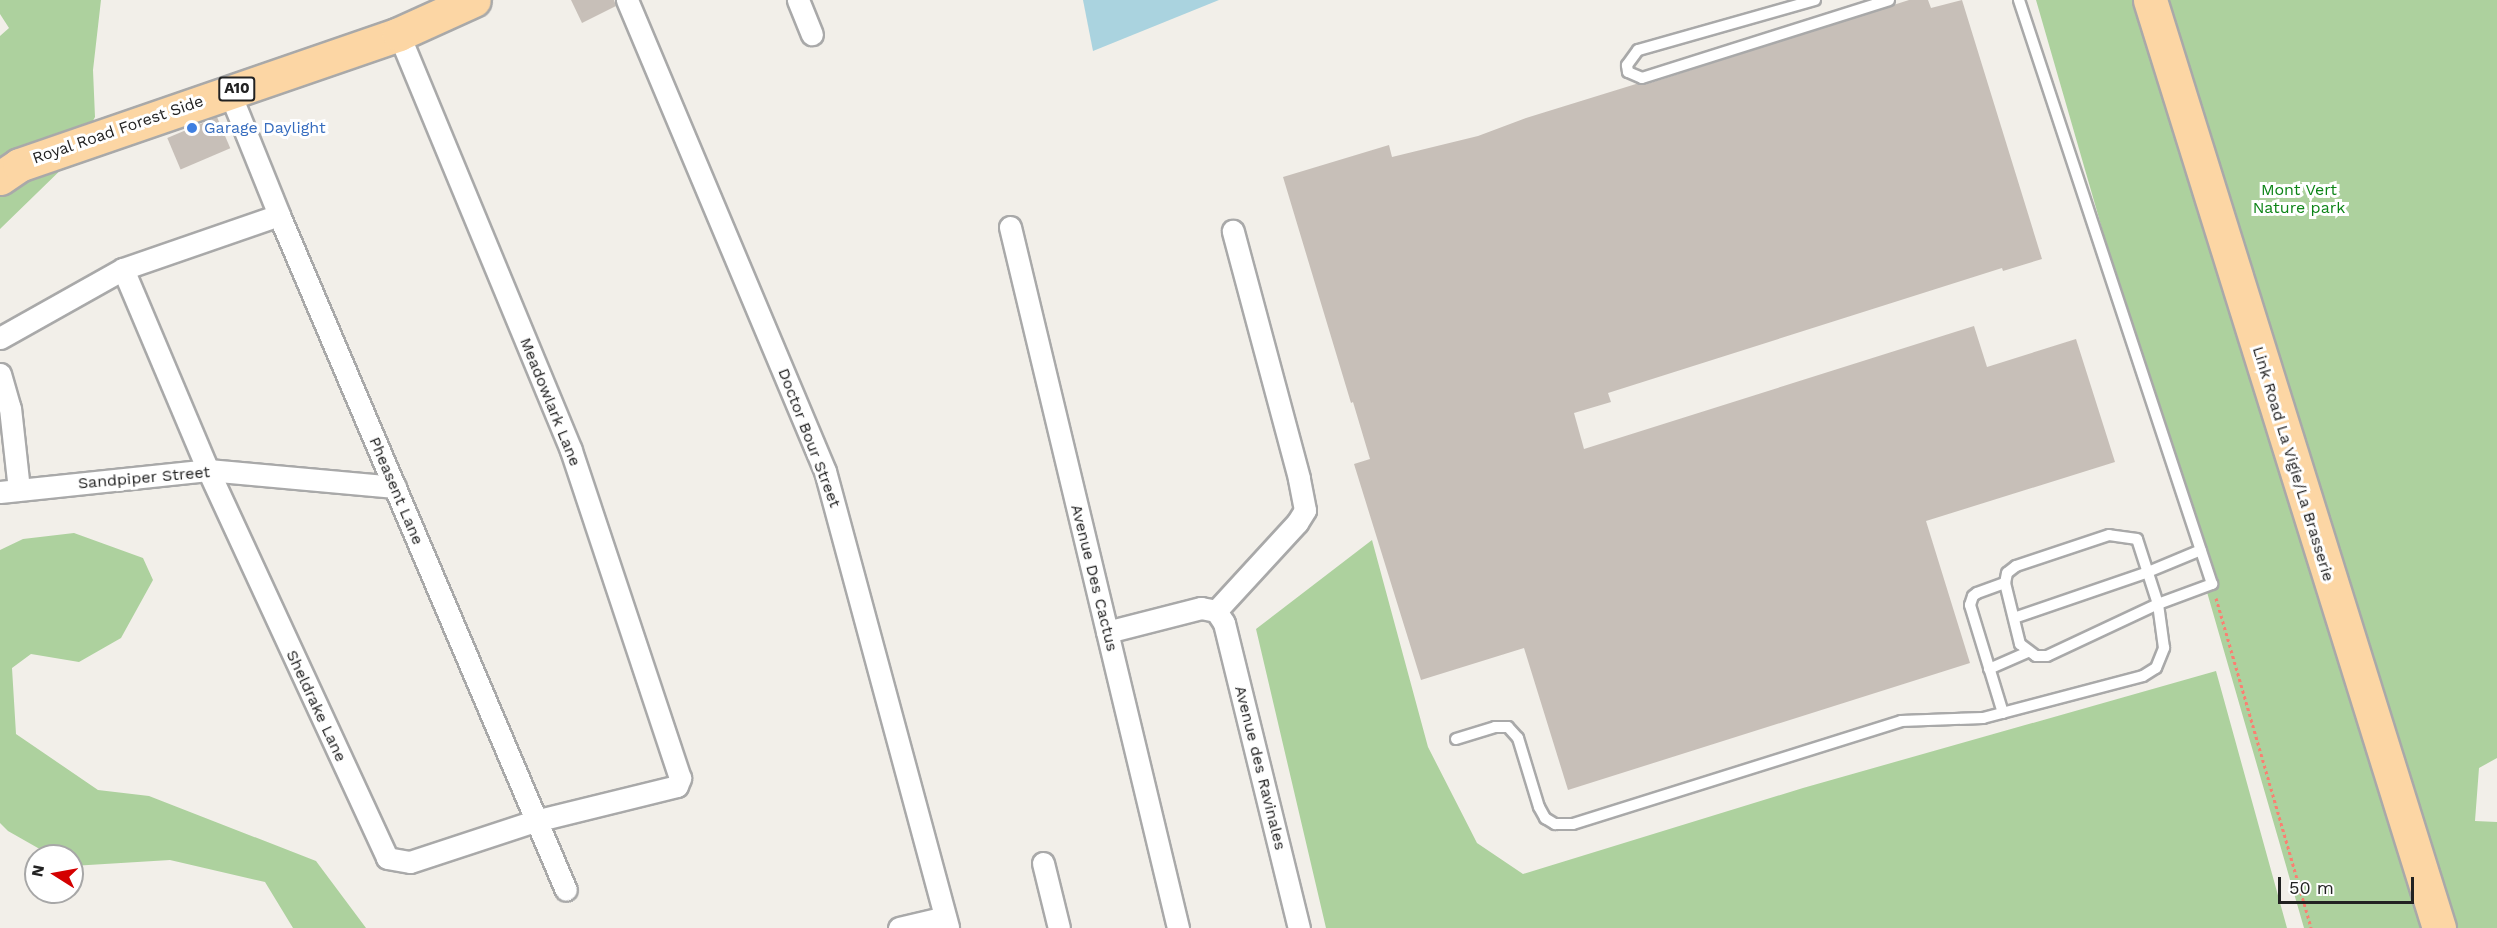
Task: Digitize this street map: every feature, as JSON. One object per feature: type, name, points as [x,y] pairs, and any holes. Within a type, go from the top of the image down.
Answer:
[{"type":"main road","name":"Royal Road Forest Side","points":[[0,178],[20,165],[399,34],[474,0]]},
{"type":"main road","name":"Link Road La Vigie/La Brasserie","points":[[2150,0],[2439,928]]},
{"type":"street","name":"Doctor Bour Street","points":[[627,0],[825,471],[946,922]]},
{"type":"street","points":[[798,0],[812,34]]},
{"type":"street","name":"Meadowlark Lane","points":[[399,34],[571,450],[680,778]]},
{"type":"street","name":"Pheasent Lane","points":[[229,91],[279,215],[566,890]]},
{"type":"street","points":[[0,338],[123,269],[279,215]]},
{"type":"street","name":"Avenue Des Cactus","points":[[1010,227],[1178,928]]},
{"type":"street","points":[[1107,632],[1201,608],[1216,611],[1297,523],[1305,510],[1299,478],[1233,231]]},
{"type":"street","name":"Sheldrake Lane","points":[[123,269],[208,470],[387,858],[410,862],[535,821],[677,786],[680,778]]},
{"type":"street","points":[[0,374],[10,408],[9,491]]},
{"type":"street","name":"Sandpiper Street","points":[[9,491],[208,470],[395,487]]},
{"type":"street","name":"Avenue des Ravinales","points":[[1216,611],[1224,623],[1299,928]]},
{"type":"street","points":[[1043,863],[1059,928]]},
{"type":"street","points":[[899,928],[946,922]]},
{"type":"lane","points":[[1815,0],[1638,50],[1627,65],[1628,72],[1642,78],[1889,0]]},
{"type":"lane","points":[[1456,739],[1495,727],[1508,728],[1518,738],[1539,807],[1545,818],[1555,824],[1573,824],[1901,720],[1983,718],[2143,676],[2156,668],[2164,648],[2158,604],[2137,539],[2109,535],[2016,566],[2007,573],[2005,583],[2020,644],[2036,656],[2047,656],[2158,604],[2212,584],[2019,0]]},
{"type":"lane","points":[[1784,9],[1791,30]]},
{"type":"lane","points":[[2014,618],[2148,572],[2201,550]]},
{"type":"lane","points":[[2002,713],[1970,605],[1972,596],[1977,592],[2005,583]]},
{"type":"lane","points":[[1989,669],[2028,652]]},
{"type":"path","points":[[2212,584],[2311,928]]},
{"type":"green space","points":[[0,0],[101,0],[93,70],[95,117],[73,158],[0,229],[0,36],[9,28],[0,14]]},
{"type":"green space","name":"Mont Vert Nature park","points":[[2036,0],[2497,0],[2497,758],[2479,768],[2475,821],[2497,822],[2497,928],[2304,928]]},
{"type":"green space","points":[[74,533],[143,558],[153,580],[121,638],[79,662],[31,654],[12,668],[16,734],[98,790],[149,796],[316,861],[366,928],[293,928],[265,882],[170,860],[84,865],[84,844],[31,844],[8,831],[0,823],[0,550],[23,539]]},
{"type":"green space","points":[[1372,540],[1428,747],[1477,843],[1523,874],[1803,788],[2216,671],[2287,928],[1326,928],[1256,629]]},
{"type":"water","points":[[1083,0],[1219,0],[1093,51]]},
{"type":"building","points":[[571,0],[614,0],[616,6],[582,23]]},
{"type":"building","points":[[1909,0],[1928,0],[1931,8],[1962,0],[2042,259],[2003,271],[2002,268],[1608,393],[1611,402],[1574,413],[1584,449],[1974,326],[1987,367],[2076,339],[2115,462],[1926,521],[1970,663],[1568,790],[1524,648],[1421,680],[1354,464],[1370,459],[1283,177],[1389,145],[1392,157],[1478,136],[1526,118],[1636,84],[1644,85]]},
{"type":"building","points":[[217,117],[230,148],[181,169],[167,138]]},
{"type":"place","name":"Garage Daylight","points":[[192,128]]}]
